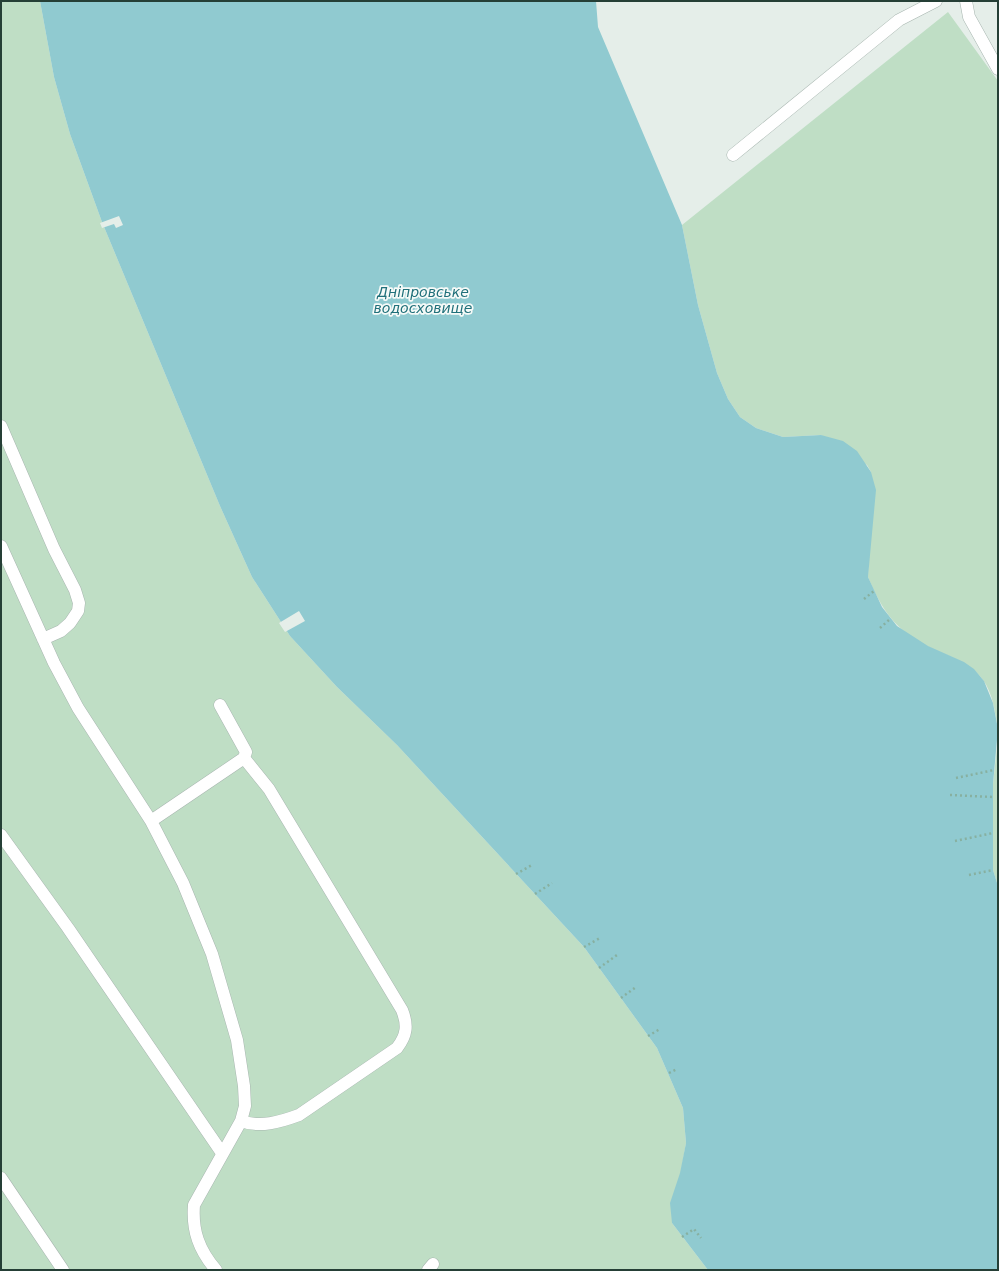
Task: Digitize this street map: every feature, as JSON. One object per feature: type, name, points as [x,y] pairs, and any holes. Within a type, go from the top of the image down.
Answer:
[{"type":"street","points":[[733,155],[899,20],[936,1]]},
{"type":"street","points":[[966,1],[969,17],[998,69]]},
{"type":"street","points":[[1,426],[54,549],[75,590],[79,603],[78,612],[70,623],[61,631],[43,639]]},
{"type":"street","points":[[1,546],[43,639],[78,708],[151,821],[183,883],[212,954],[237,1040],[244,1086],[245,1106],[241,1121],[194,1205],[193,1220],[198,1242],[203,1254],[216,1270]]},
{"type":"street","points":[[151,821],[244,758],[246,752],[220,704]]},
{"type":"street","points":[[241,1121],[259,1125],[282,1121],[299,1115],[397,1048],[407,1031],[402,1010],[273,796],[244,758]]},
{"type":"street","points":[[1,835],[68,928],[222,1153]]},
{"type":"street","points":[[1,1178],[63,1270]]},
{"type":"path","points":[[864,599],[874,591]]},
{"type":"path","points":[[880,628],[890,619]]},
{"type":"path","points":[[956,778],[994,770]]},
{"type":"path","points":[[950,795],[993,797]]},
{"type":"path","points":[[955,841],[993,833]]},
{"type":"path","points":[[516,874],[532,865]]},
{"type":"path","points":[[969,875],[993,870]]},
{"type":"path","points":[[534,894],[552,883]]},
{"type":"path","points":[[584,948],[600,938]]},
{"type":"path","points":[[599,968],[617,955]]},
{"type":"path","points":[[621,998],[636,986]]},
{"type":"path","points":[[648,1036],[660,1029]]},
{"type":"path","points":[[669,1073],[677,1069]]},
{"type":"path","points":[[682,1237],[694,1229],[701,1238]]},
{"type":"green space","points":[[1,1],[40,1],[54,77],[70,134],[102,222],[220,506],[252,577],[290,636],[337,687],[397,745],[584,947],[657,1048],[683,1108],[686,1143],[672,1223],[708,1270],[1,1270]]},
{"type":"green space","points":[[948,12],[998,81],[998,729],[993,703],[983,680],[965,664],[929,647],[907,634],[898,626],[884,609],[873,589],[868,577],[871,472],[867,465],[821,435],[783,437],[756,428],[740,417],[728,399],[717,373],[698,305],[682,225]]},
{"type":"green space","points":[[998,738],[998,886],[993,870],[993,784]]},
{"type":"water","name":"Дніпровське водосховище","points":[[40,1],[596,1],[598,27],[682,225],[698,305],[717,373],[728,399],[740,417],[756,428],[783,437],[821,435],[843,441],[857,451],[871,472],[876,490],[868,577],[882,607],[897,626],[928,646],[964,662],[974,669],[984,681],[993,703],[998,729],[993,784],[993,870],[998,886],[998,1270],[708,1270],[672,1223],[670,1203],[680,1173],[686,1143],[683,1108],[657,1048],[584,947],[397,745],[337,687],[290,636],[252,577],[220,506],[102,222],[70,134],[54,77]]},
{"type":"pier","points":[[119,216],[123,225],[116,228],[114,224],[102,228],[100,223]]},
{"type":"pier","points":[[299,611],[305,621],[285,632],[279,623]]}]
